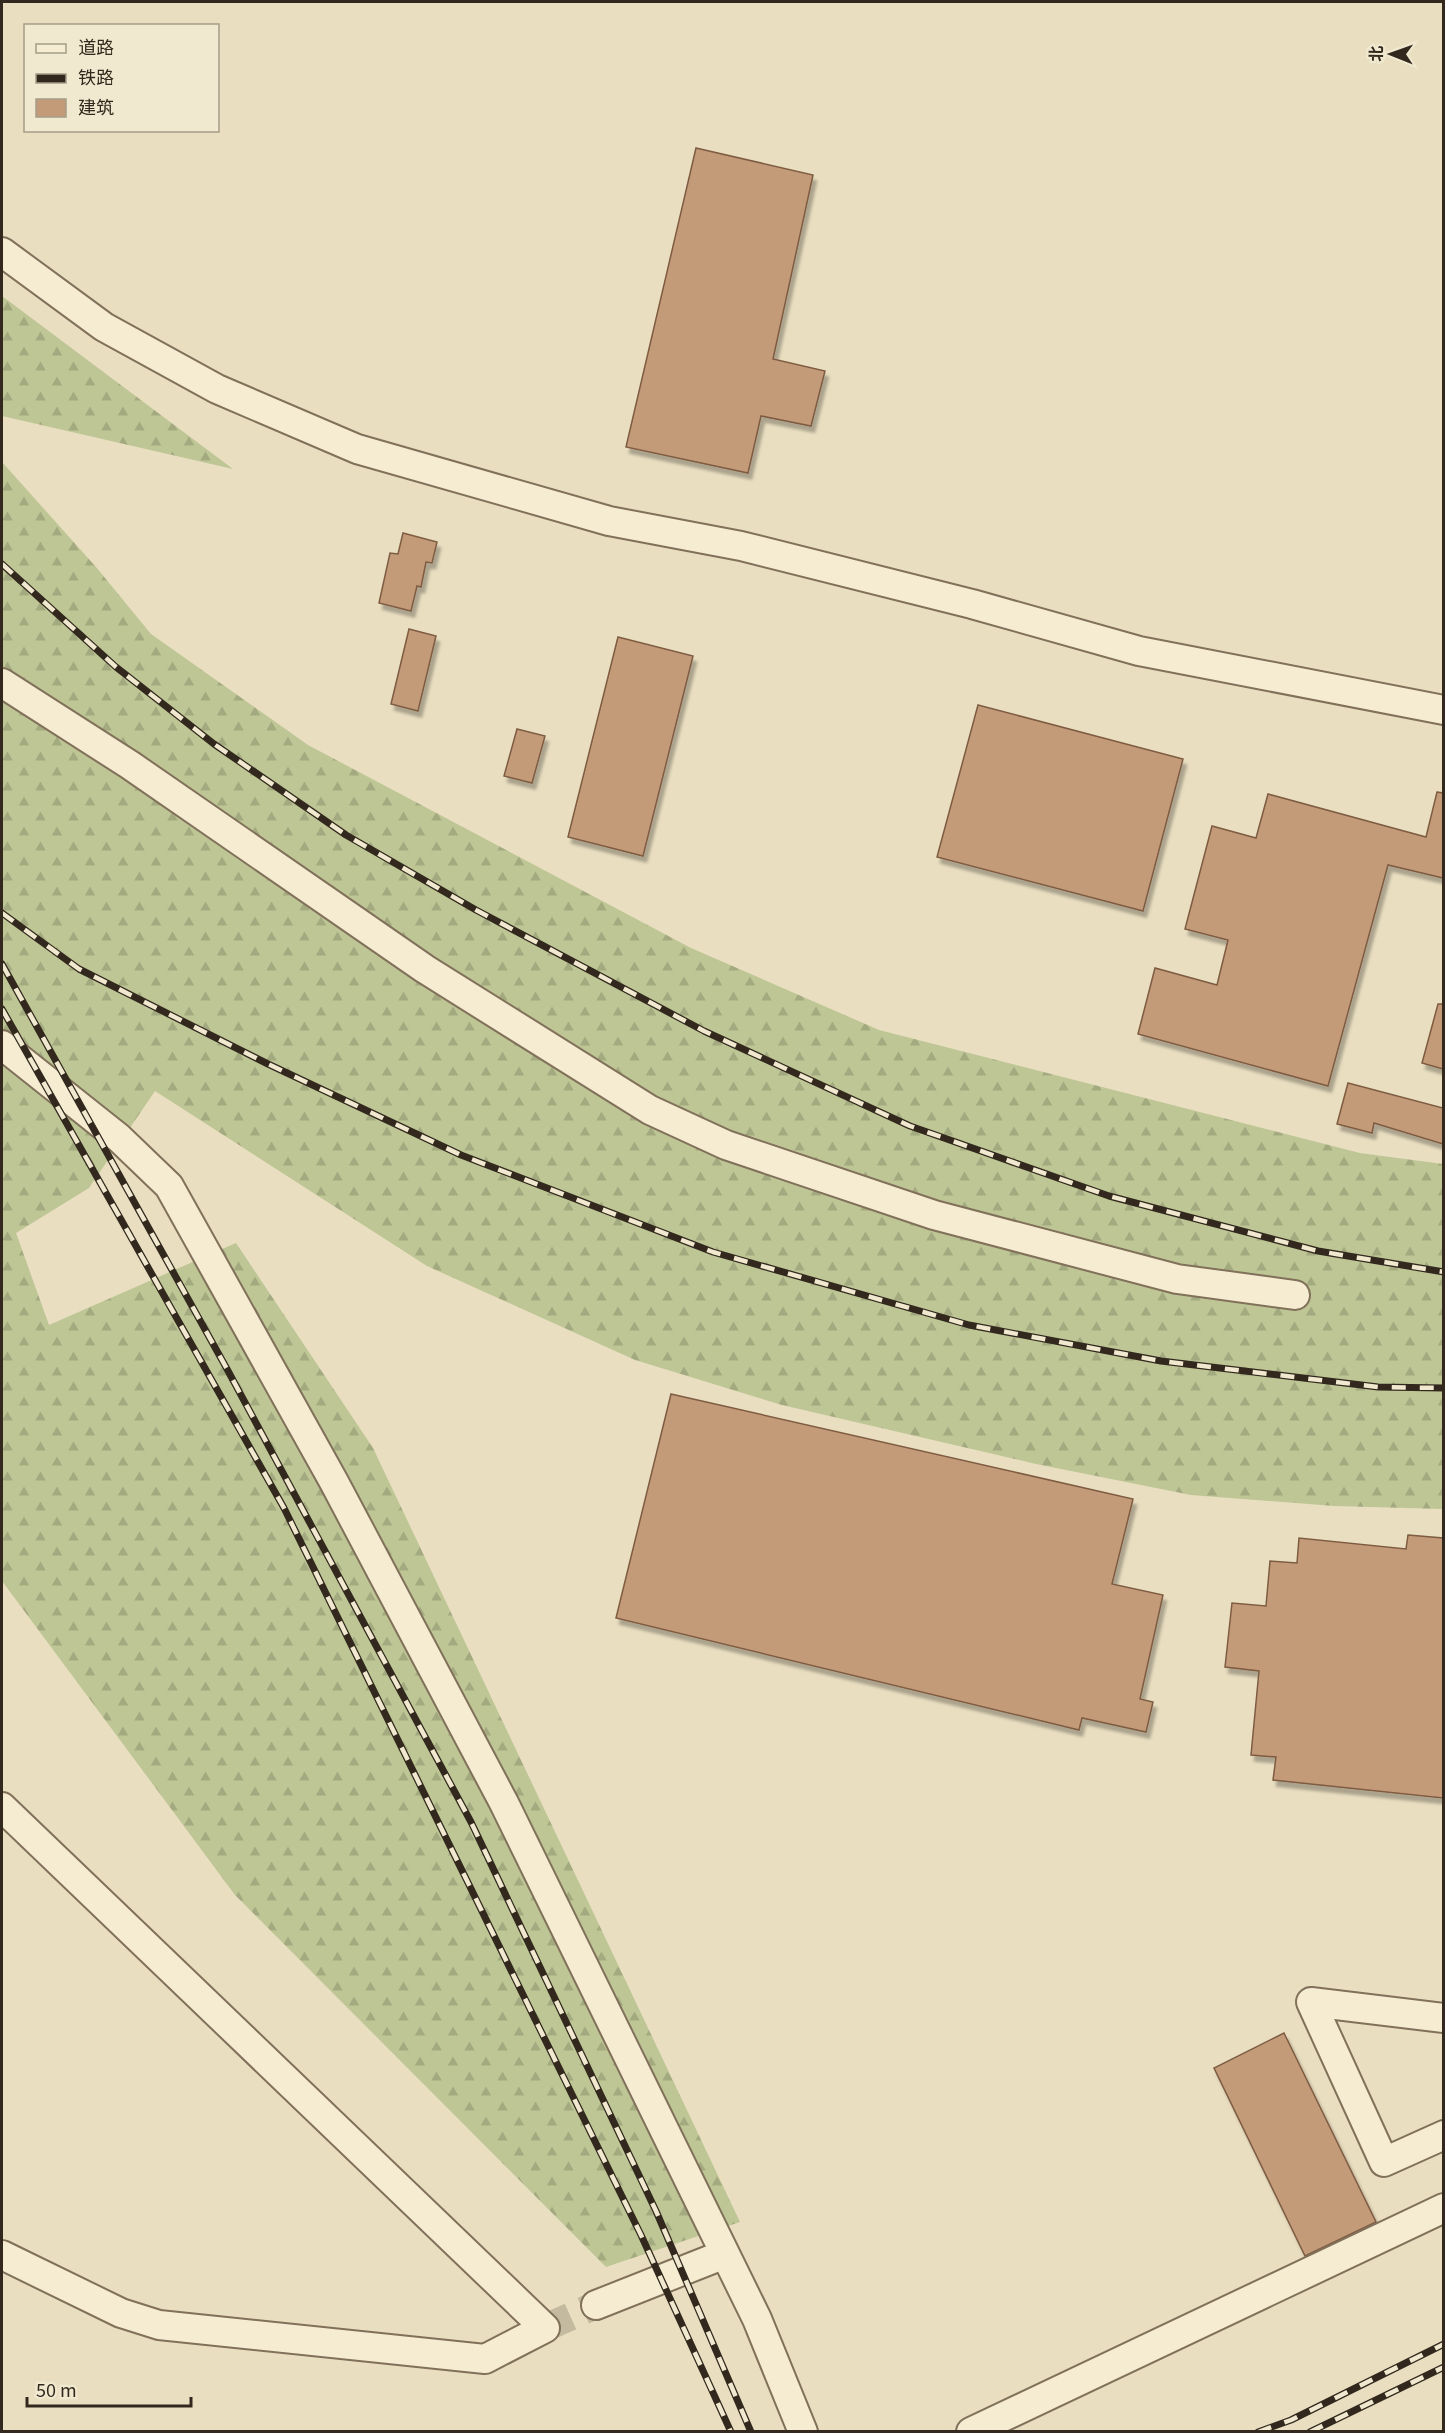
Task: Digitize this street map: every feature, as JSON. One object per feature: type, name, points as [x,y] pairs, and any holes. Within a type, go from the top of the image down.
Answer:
[{"type":"street","points":[[2,252],[104,327],[217,389],[357,449],[609,520],[741,546],[972,604],[1139,651],[1443,710]]},
{"type":"street","points":[[2,683],[130,765],[434,975],[650,1110],[726,1145],[934,1215],[1177,1279],[1295,1295]]},
{"type":"street","points":[[2,1045],[119,1138],[169,1186],[334,1482],[504,1803],[757,2319],[803,2432]]},
{"type":"street","points":[[2,1807],[545,2328],[485,2359],[159,2325],[121,2313],[2,2255]]},
{"type":"street","points":[[1443,2018],[1311,2002],[1384,2162],[1443,2135]]},
{"type":"street","points":[[971,2432],[1443,2208]]},
{"type":"street","points":[[596,2304],[725,2254]]},
{"type":"green space","points":[[2,296],[233,469],[2,416]]},
{"type":"green space","points":[[2,462],[96,567],[151,634],[308,745],[691,948],[879,1030],[1360,1153],[1443,1164],[1443,1509],[1334,1506],[1191,1495],[1036,1464],[782,1405],[635,1360],[427,1266],[155,1091],[89,1188],[16,1233],[49,1325],[236,1243],[373,1448],[740,2222],[606,2267],[235,1895],[2,1581]]},
{"type":"building","points":[[696,148],[813,175],[773,359],[825,371],[811,426],[761,416],[748,473],[626,447]]},
{"type":"building","points":[[403,533],[437,542],[432,563],[426,562],[421,587],[417,586],[411,611],[379,603],[390,553],[398,554]]},
{"type":"building","points":[[409,629],[436,636],[418,711],[391,704]]},
{"type":"building","points":[[618,637],[693,656],[643,856],[568,837]]},
{"type":"building","points":[[978,705],[1183,759],[1143,911],[937,857]]},
{"type":"building","points":[[517,729],[545,736],[532,783],[504,776]]},
{"type":"building","points":[[1437,792],[1443,793],[1443,878],[1388,865],[1328,1086],[1138,1034],[1155,968],[1217,985],[1228,940],[1185,929],[1212,826],[1256,838],[1268,794],[1426,837]]},
{"type":"building","points":[[1438,1004],[1443,1004],[1443,1069],[1422,1063]]},
{"type":"building","points":[[1348,1083],[1443,1108],[1443,1144],[1374,1123],[1372,1133],[1337,1124]]},
{"type":"building","points":[[671,1394],[1133,1499],[1112,1584],[1163,1595],[1140,1699],[1153,1702],[1146,1732],[1082,1718],[1079,1730],[616,1618]]},
{"type":"building","points":[[1408,1535],[1443,1538],[1443,1798],[1273,1780],[1276,1757],[1251,1755],[1259,1671],[1225,1667],[1232,1603],[1266,1606],[1270,1561],[1297,1563],[1299,1538],[1406,1549]]},
{"type":"building","points":[[1284,2033],[1376,2222],[1305,2256],[1214,2068]]},
{"type":"tunnel","points":[[545,2328],[596,2305]]},
{"type":"railway","points":[[2,564],[116,667],[214,744],[346,835],[476,910],[704,1031],[910,1126],[1109,1196],[1318,1251],[1444,1272]]},
{"type":"railway","points":[[2,913],[79,969],[268,1064],[461,1155],[713,1252],[969,1325],[1161,1361],[1378,1387],[1444,1388]]},
{"type":"railway","points":[[2,964],[227,1369],[471,1822],[656,2211],[751,2432]]},
{"type":"railway","points":[[2,1009],[284,1508],[641,2235],[731,2432]]},
{"type":"railway","points":[[1258,2432],[1291,2420],[1444,2344]]},
{"type":"railway","points":[[1310,2432],[1444,2367]]}]
